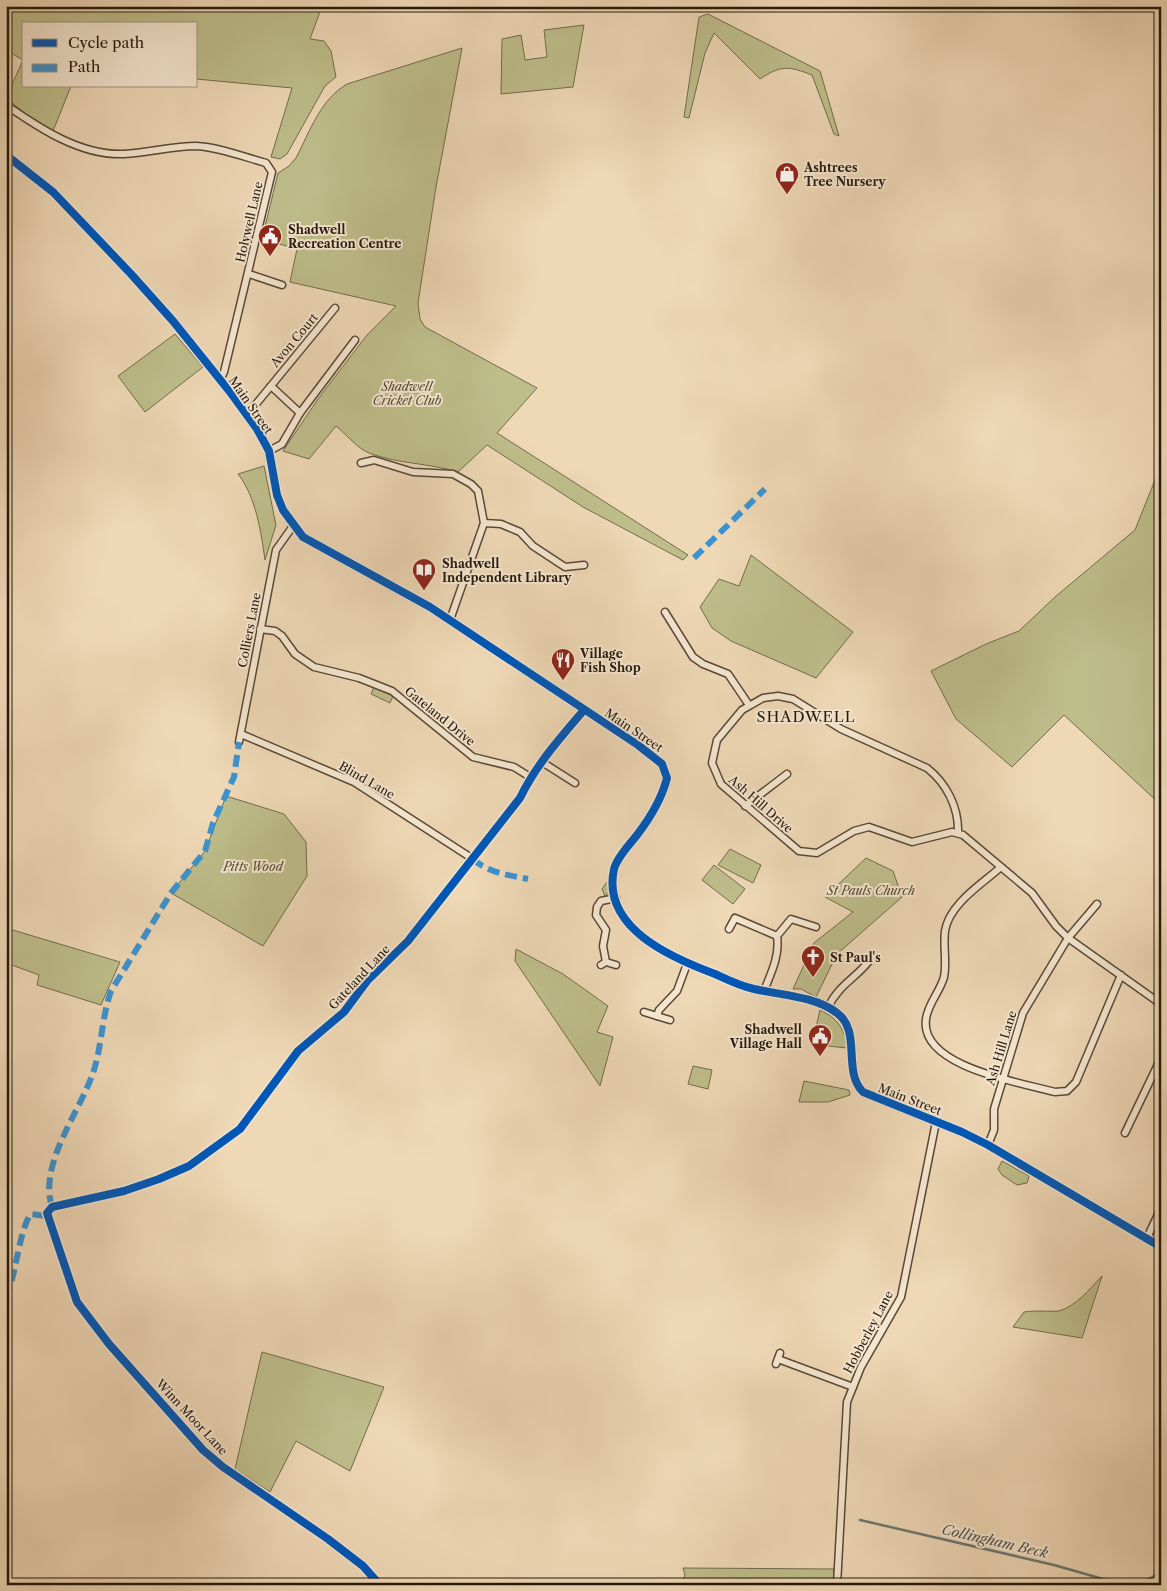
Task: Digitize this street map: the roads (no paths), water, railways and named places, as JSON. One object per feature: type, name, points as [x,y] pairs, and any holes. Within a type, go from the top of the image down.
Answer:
[{"type":"street","name":"Holywell Lane","points":[[6,105],[53,135],[103,152],[122,154],[196,146],[269,164],[272,172],[249,274],[224,372],[220,380]]},
{"type":"street","name":"Main Street","points":[[6,156],[53,192],[173,321],[220,380],[247,415],[269,451],[277,495],[283,510],[293,526],[318,548],[450,620],[655,757],[667,772],[666,784],[652,814],[615,867],[616,898],[631,927],[643,938],[687,964],[743,986],[796,997],[837,1013],[846,1024],[853,1072],[859,1088],[879,1100],[936,1122],[988,1146],[1161,1247]]},
{"type":"street","points":[[249,274],[282,285]]},
{"type":"street","name":"Avon Court","points":[[247,415],[335,308]]},
{"type":"street","points":[[269,451],[282,444],[300,413],[355,340]]},
{"type":"street","name":"Avon Court","points":[[271,386],[300,413]]},
{"type":"street","points":[[361,463],[374,460],[413,472],[453,474],[471,484],[478,491],[484,523],[450,620]]},
{"type":"street","points":[[484,523],[501,524],[520,532],[533,546],[566,567],[584,565]]},
{"type":"street","name":"Colliers Lane","points":[[239,742],[276,550],[293,526]]},
{"type":"street","points":[[665,612],[693,657],[703,664],[728,674],[749,704],[763,698],[778,696],[793,699],[841,729],[927,768],[938,777],[947,789],[957,820],[958,833],[967,838],[1038,899],[1053,922],[1068,938],[1161,1004]]},
{"type":"street","name":"Gateland Drive","points":[[260,629],[274,631],[282,636],[295,654],[314,667],[359,678],[392,691],[473,756],[514,767],[530,777]]},
{"type":"street","name":"Ash Hill Drive","points":[[749,704],[717,740],[712,763],[720,784],[792,846],[808,853],[826,850],[861,828],[877,828],[917,842],[947,833],[958,833]]},
{"type":"street","name":"Gateland Lane","points":[[47,1216],[48,1210],[52,1207],[124,1191],[160,1179],[189,1166],[240,1129],[285,1066],[314,1036],[344,1012],[368,981],[408,941],[520,798],[530,777],[584,710]]},
{"type":"street","name":"Blind Lane","points":[[241,734],[354,782],[473,859]]},
{"type":"street","points":[[542,762],[575,783]]},
{"type":"street","points":[[745,806],[787,774]]},
{"type":"street","points":[[1001,867],[950,914],[945,931],[944,974],[926,1020],[930,1038],[948,1057],[971,1069],[1055,1092],[1067,1091],[1072,1087],[1121,975]]},
{"type":"street","points":[[616,898],[602,901],[597,907],[596,916],[606,930],[603,946],[604,964],[616,965]]},
{"type":"street","name":"Ash Hill Lane","points":[[988,1146],[994,1130],[994,1109],[1002,1077],[1022,1013],[1068,938],[1096,904]]},
{"type":"street","points":[[729,929],[735,918],[776,936]]},
{"type":"street","points":[[776,936],[791,918],[816,927]]},
{"type":"street","points":[[764,991],[774,969],[778,945],[776,936]]},
{"type":"street","points":[[828,1008],[832,998],[853,975],[867,965],[872,957]]},
{"type":"street","points":[[656,1016],[659,1010],[677,991],[687,964]]},
{"type":"street","points":[[644,1012],[670,1020]]},
{"type":"street","points":[[1125,1133],[1161,1058]]},
{"type":"street","name":"Hobberley Lane","points":[[837,1585],[845,1416],[852,1386],[901,1297],[936,1122]]},
{"type":"street","points":[[1146,1238],[1161,1208]]},
{"type":"street","name":"Winn Moor Lane","points":[[47,1216],[77,1302],[109,1344],[203,1450],[223,1467],[328,1539],[363,1566],[380,1585]]},
{"type":"street","points":[[778,1359],[852,1386]]},
{"type":"waterway","name":"Collingham Beck","points":[[860,1520],[1054,1565],[1124,1585]]},
{"type":"waterway","name":"Collingham Beck","points":[[1129,1585],[1149,1579],[1161,1572]]},
{"type":"place","name":"Ashtrees Tree Nursery","points":[[787,195]]},
{"type":"place","name":"Shadwell Recreation Centre","points":[[270,257]]},
{"type":"place","name":"Shadwell Independent Library","points":[[424,591]]},
{"type":"place","name":"Village Fish Shop","points":[[563,681]]},
{"type":"place","name":"St Paul's","points":[[813,978]]},
{"type":"place","name":"Shadwell Village Hall","points":[[820,1057]]},
{"type":"district","name":"SHADWELL","points":[[806,716]]},
{"type":"park label","name":"Shadwell Cricket Club","points":[[407,393]]},
{"type":"park label","name":"Pitts Wood","points":[[253,866]]},
{"type":"park label","name":"St Pauls Church","points":[[871,890]]}]
